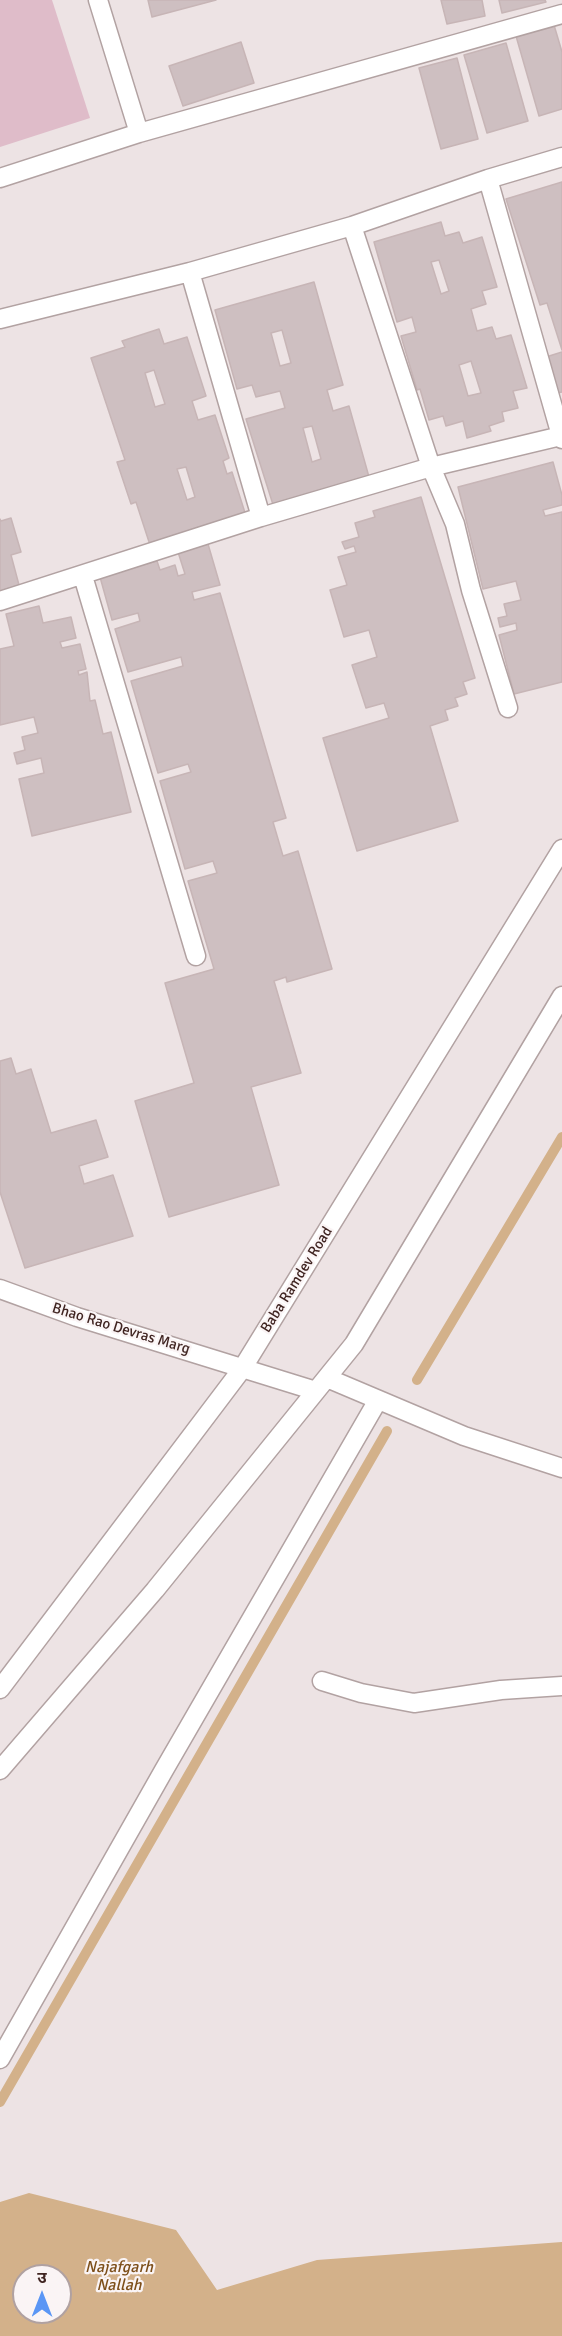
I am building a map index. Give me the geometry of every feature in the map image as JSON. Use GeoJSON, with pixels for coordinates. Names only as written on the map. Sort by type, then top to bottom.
{"type":"FeatureCollection","features":[{"type":"Feature","properties":{"kind":"street"},"geometry":{"type":"LineString","coordinates":[[98,0],[139,133]]}},
{"type":"Feature","properties":{"kind":"street"},"geometry":{"type":"LineString","coordinates":[[0,178],[139,133],[562,14]]}},
{"type":"Feature","properties":{"kind":"street"},"geometry":{"type":"LineString","coordinates":[[0,319],[190,272],[352,226],[488,179],[562,157]]}},
{"type":"Feature","properties":{"kind":"street"},"geometry":{"type":"LineString","coordinates":[[0,601],[261,517],[431,467],[562,438],[488,179]]}},
{"type":"Feature","properties":{"kind":"street"},"geometry":{"type":"LineString","coordinates":[[352,226],[431,467],[455,524],[471,590],[508,708]]}},
{"type":"Feature","properties":{"kind":"street"},"geometry":{"type":"LineString","coordinates":[[190,272],[261,517]]}},
{"type":"Feature","properties":{"kind":"street"},"geometry":{"type":"LineString","coordinates":[[82,576],[196,956]]}},
{"type":"Feature","properties":{"kind":"street","name":"Baba Ramdev Road"},"geometry":{"type":"LineString","coordinates":[[0,1689],[242,1369],[562,849]]}},
{"type":"Feature","properties":{"kind":"street"},"geometry":{"type":"LineString","coordinates":[[0,1770],[155,1590],[354,1344],[562,996]]}},
{"type":"Feature","properties":{"kind":"street","name":"Bhao Rao Devras Marg"},"geometry":{"type":"LineString","coordinates":[[0,1289],[77,1317],[211,1357],[242,1369],[288,1380],[321,1384],[378,1400],[464,1436],[562,1468]]}},
{"type":"Feature","properties":{"kind":"street"},"geometry":{"type":"LineString","coordinates":[[0,2059],[378,1400]]}},
{"type":"Feature","properties":{"kind":"street"},"geometry":{"type":"LineString","coordinates":[[322,1681],[361,1693],[414,1703],[501,1690],[562,1686]]}},
{"type":"Feature","properties":{"kind":"shaded area"},"geometry":{"type":"Polygon","coordinates":[[[0,0],[52,0],[90,118],[0,147],[0,0]]]}},
{"type":"Feature","properties":{"kind":"water","name":"Najafgarh Nallah"},"geometry":{"type":"Polygon","coordinates":[[[29,2193],[176,2230],[217,2290],[317,2260],[562,2242],[562,2336],[0,2336],[0,2202],[29,2193]]]}},
{"type":"Feature","properties":{"kind":"building"},"geometry":{"type":"Polygon","coordinates":[[[148,0],[216,0],[152,17],[148,0]]]}},
{"type":"Feature","properties":{"kind":"building"},"geometry":{"type":"Polygon","coordinates":[[[441,0],[482,0],[485,16],[447,24],[441,0]]]}},
{"type":"Feature","properties":{"kind":"building"},"geometry":{"type":"Polygon","coordinates":[[[499,0],[545,0],[546,2],[502,13],[499,0]]]}},
{"type":"Feature","properties":{"kind":"building"},"geometry":{"type":"Polygon","coordinates":[[[554,25],[562,52],[562,109],[539,116],[516,36],[554,25]]]}},
{"type":"Feature","properties":{"kind":"building"},"geometry":{"type":"Polygon","coordinates":[[[241,42],[254,83],[183,106],[169,66],[241,42]]]}},
{"type":"Feature","properties":{"kind":"building"},"geometry":{"type":"Polygon","coordinates":[[[506,43],[528,121],[487,133],[464,55],[506,43]]]}},
{"type":"Feature","properties":{"kind":"building"},"geometry":{"type":"Polygon","coordinates":[[[457,58],[478,139],[441,149],[419,68],[457,58]]]}},
{"type":"Feature","properties":{"kind":"building"},"geometry":{"type":"Polygon","coordinates":[[[562,182],[562,350],[547,303],[540,305],[506,199],[562,182]]]}},
{"type":"Feature","properties":{"kind":"building"},"geometry":{"type":"Polygon","coordinates":[[[441,222],[445,236],[459,232],[463,243],[482,237],[497,287],[482,291],[486,304],[471,309],[477,331],[492,327],[496,339],[511,335],[527,388],[513,391],[518,408],[502,412],[504,421],[489,426],[491,431],[467,438],[463,421],[446,426],[443,416],[429,420],[420,389],[417,390],[401,336],[416,332],[412,317],[397,322],[374,242],[441,222]],[[439,260],[431,262],[441,294],[449,291],[439,260]],[[471,361],[459,365],[468,396],[481,393],[471,361]]]}},
{"type":"Feature","properties":{"kind":"building"},"geometry":{"type":"Polygon","coordinates":[[[314,282],[343,385],[327,390],[333,411],[349,406],[371,484],[275,511],[246,419],[285,408],[280,391],[256,397],[252,385],[237,389],[215,310],[314,282]],[[282,330],[271,333],[280,366],[291,363],[282,330]],[[312,426],[303,428],[312,462],[321,459],[312,426]]]}},
{"type":"Feature","properties":{"kind":"building"},"geometry":{"type":"Polygon","coordinates":[[[159,329],[164,344],[187,337],[206,396],[192,401],[198,420],[215,415],[229,458],[223,461],[227,474],[232,472],[247,519],[151,548],[136,502],[131,504],[117,462],[125,460],[91,358],[125,347],[122,341],[159,329]],[[154,370],[145,373],[155,407],[165,404],[154,370]],[[186,467],[177,469],[187,500],[195,497],[186,467]]]}},
{"type":"Feature","properties":{"kind":"building"},"geometry":{"type":"Polygon","coordinates":[[[562,352],[562,392],[558,393],[546,357],[562,352]]]}},
{"type":"Feature","properties":{"kind":"building"},"geometry":{"type":"Polygon","coordinates":[[[553,462],[562,495],[562,505],[543,510],[545,516],[562,512],[562,682],[514,694],[499,635],[517,630],[516,623],[500,627],[498,618],[507,616],[504,604],[521,600],[516,581],[483,589],[458,487],[553,462]]]}},
{"type":"Feature","properties":{"kind":"building"},"geometry":{"type":"Polygon","coordinates":[[[421,497],[475,678],[463,682],[467,694],[455,698],[458,706],[445,710],[448,720],[430,726],[458,821],[357,851],[323,738],[389,718],[384,703],[366,708],[352,665],[377,657],[369,630],[344,637],[330,590],[347,585],[338,557],[356,552],[354,546],[345,549],[342,542],[359,537],[355,523],[375,517],[373,511],[421,497]]]}},
{"type":"Feature","properties":{"kind":"building"},"geometry":{"type":"Polygon","coordinates":[[[11,518],[21,552],[11,555],[19,585],[0,591],[0,519],[1,521],[11,518]]]}},
{"type":"Feature","properties":{"kind":"building"},"geometry":{"type":"Polygon","coordinates":[[[208,544],[220,585],[192,592],[194,600],[220,593],[286,818],[273,822],[283,856],[298,851],[332,969],[287,982],[286,977],[274,981],[301,1073],[251,1087],[279,1185],[169,1217],[135,1101],[194,1083],[165,983],[214,969],[188,881],[217,873],[213,861],[185,869],[160,781],[191,772],[188,764],[158,773],[131,681],[183,666],[181,657],[128,672],[115,629],[140,621],[138,613],[112,620],[100,577],[157,561],[160,570],[175,565],[178,576],[185,574],[178,552],[208,544]]]}},
{"type":"Feature","properties":{"kind":"building"},"geometry":{"type":"Polygon","coordinates":[[[39,606],[43,623],[71,617],[76,638],[60,642],[62,648],[80,644],[86,669],[78,671],[79,675],[87,672],[90,701],[95,700],[103,734],[111,732],[131,812],[32,836],[19,779],[44,773],[41,758],[17,764],[14,753],[25,750],[22,737],[38,733],[34,717],[0,725],[0,649],[14,646],[6,614],[39,606]]]}},
{"type":"Feature","properties":{"kind":"building"},"geometry":{"type":"Polygon","coordinates":[[[11,1058],[16,1074],[31,1069],[51,1133],[96,1120],[108,1157],[79,1166],[84,1184],[113,1175],[133,1236],[25,1268],[0,1192],[0,1061],[11,1058]]]}},
{"type":"Feature","properties":{"kind":"waterway"},"geometry":{"type":"LineString","coordinates":[[417,1380],[562,1137]]}},
{"type":"Feature","properties":{"kind":"waterway"},"geometry":{"type":"LineString","coordinates":[[0,2102],[387,1431]]}}]}
